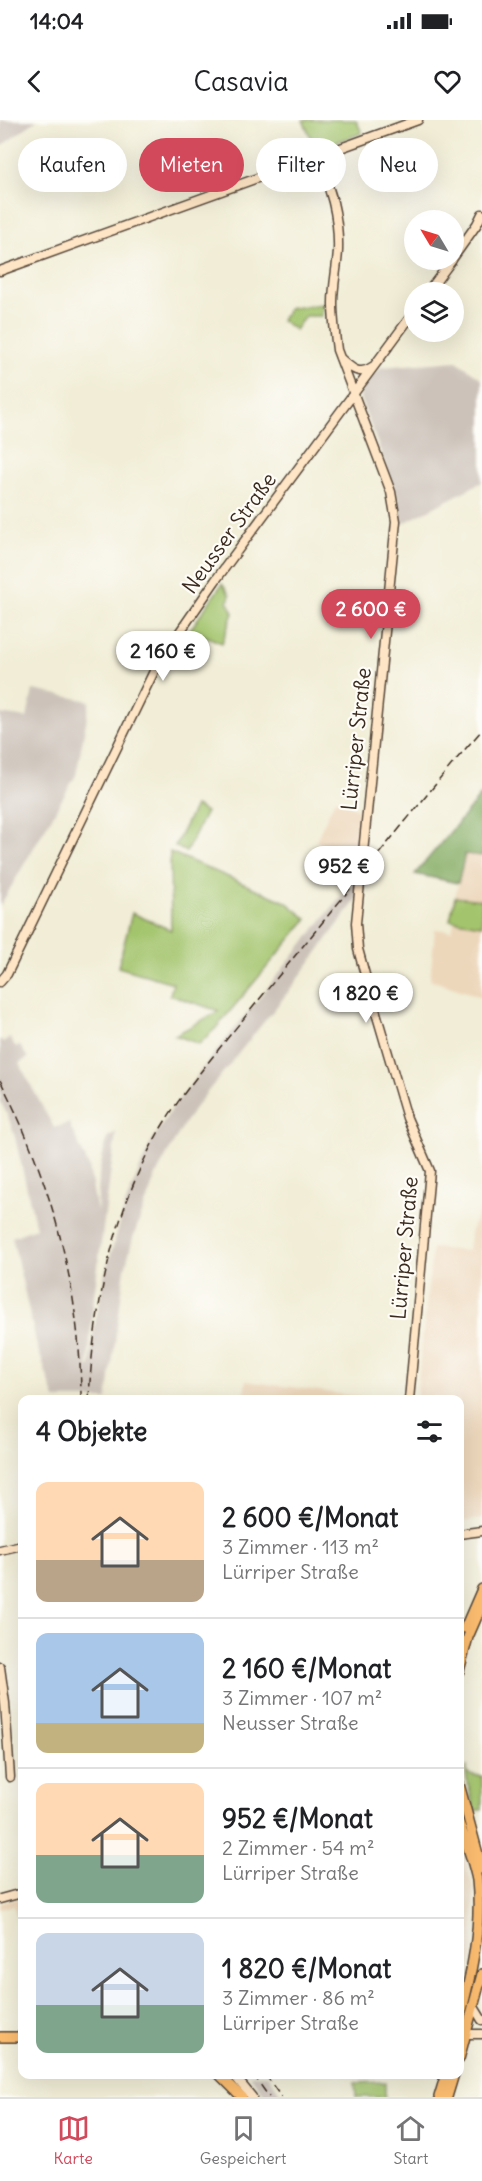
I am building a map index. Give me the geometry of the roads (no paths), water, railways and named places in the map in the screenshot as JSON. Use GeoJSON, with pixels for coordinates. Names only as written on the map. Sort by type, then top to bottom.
{"type":"FeatureCollection","features":[{"type":"Feature","properties":{"kind":"main road"},"geometry":{"type":"LineString","coordinates":[[464,1634],[482,1589]]}},
{"type":"Feature","properties":{"kind":"main road"},"geometry":{"type":"LineString","coordinates":[[464,1652],[482,1605]]}},
{"type":"Feature","properties":{"kind":"main road"},"geometry":{"type":"LineString","coordinates":[[464,1802],[482,1869]]}},
{"type":"Feature","properties":{"kind":"main road"},"geometry":{"type":"LineString","coordinates":[[464,1837],[478,1882],[480,1910],[476,1951],[464,1996]]}},
{"type":"Feature","properties":{"kind":"main road"},"geometry":{"type":"LineString","coordinates":[[464,2032],[474,2007],[482,1974]]}},
{"type":"Feature","properties":{"kind":"main road"},"geometry":{"type":"LineString","coordinates":[[0,2037],[18,2037]]}},
{"type":"Feature","properties":{"kind":"main road"},"geometry":{"type":"LineString","coordinates":[[224,2079],[242,2097]]}},
{"type":"Feature","properties":{"kind":"main road"},"geometry":{"type":"LineString","coordinates":[[439,2097],[444,2079]]}},
{"type":"Feature","properties":{"kind":"main road"},"geometry":{"type":"LineString","coordinates":[[447,2097],[452,2079]]}},
{"type":"Feature","properties":{"kind":"street"},"geometry":{"type":"LineString","coordinates":[[346,146],[418,120]]}},
{"type":"Feature","properties":{"kind":"street"},"geometry":{"type":"LineString","coordinates":[[0,271],[256,178]]}},
{"type":"Feature","properties":{"kind":"street","name":"Lürriper Straße"},"geometry":{"type":"LineString","coordinates":[[329,192],[336,221],[338,252],[334,274],[333,319],[340,358],[391,492],[396,521],[356,905],[356,930],[365,975],[408,1118],[430,1171],[409,1395]]}},
{"type":"Feature","properties":{"kind":"street"},"geometry":{"type":"LineString","coordinates":[[464,242],[482,214]]}},
{"type":"Feature","properties":{"kind":"street","name":"Neusser Straße"},"geometry":{"type":"LineString","coordinates":[[2,979],[157,665],[215,581],[404,326]]}},
{"type":"Feature","properties":{"kind":"street"},"geometry":{"type":"LineString","coordinates":[[340,358],[354,371],[368,370],[376,364]]}},
{"type":"Feature","properties":{"kind":"street"},"geometry":{"type":"LineString","coordinates":[[344,404],[356,405],[360,409]]}},
{"type":"Feature","properties":{"kind":"street"},"geometry":{"type":"LineString","coordinates":[[464,1533],[482,1531]]}},
{"type":"Feature","properties":{"kind":"street"},"geometry":{"type":"LineString","coordinates":[[470,1532],[482,1536]]}},
{"type":"Feature","properties":{"kind":"street"},"geometry":{"type":"LineString","coordinates":[[0,1544],[18,1546]]}},
{"type":"Feature","properties":{"kind":"street"},"geometry":{"type":"LineString","coordinates":[[0,1550],[18,1546]]}},
{"type":"Feature","properties":{"kind":"street"},"geometry":{"type":"LineString","coordinates":[[0,1667],[5,1702],[10,1777]]}},
{"type":"Feature","properties":{"kind":"street"},"geometry":{"type":"LineString","coordinates":[[474,2007],[482,2020]]}},
{"type":"Feature","properties":{"kind":"street"},"geometry":{"type":"LineString","coordinates":[[464,2034],[482,2034]]}},
{"type":"Feature","properties":{"kind":"street"},"geometry":{"type":"LineString","coordinates":[[237,2079],[252,2097]]}},
{"type":"Feature","properties":{"kind":"railway"},"geometry":{"type":"LineString","coordinates":[[89,1395],[95,1330],[109,1260],[130,1192],[168,1116],[226,1040],[482,730]]}},
{"type":"Feature","properties":{"kind":"railway"},"geometry":{"type":"LineString","coordinates":[[0,1080],[34,1156],[60,1235],[76,1316],[81,1395]]}},
{"type":"Feature","properties":{"kind":"railway"},"geometry":{"type":"LineString","coordinates":[[256,2079],[269,2097]]}},
{"type":"Feature","properties":{"kind":"railway"},"geometry":{"type":"LineString","coordinates":[[268,2079],[281,2097]]}}]}
